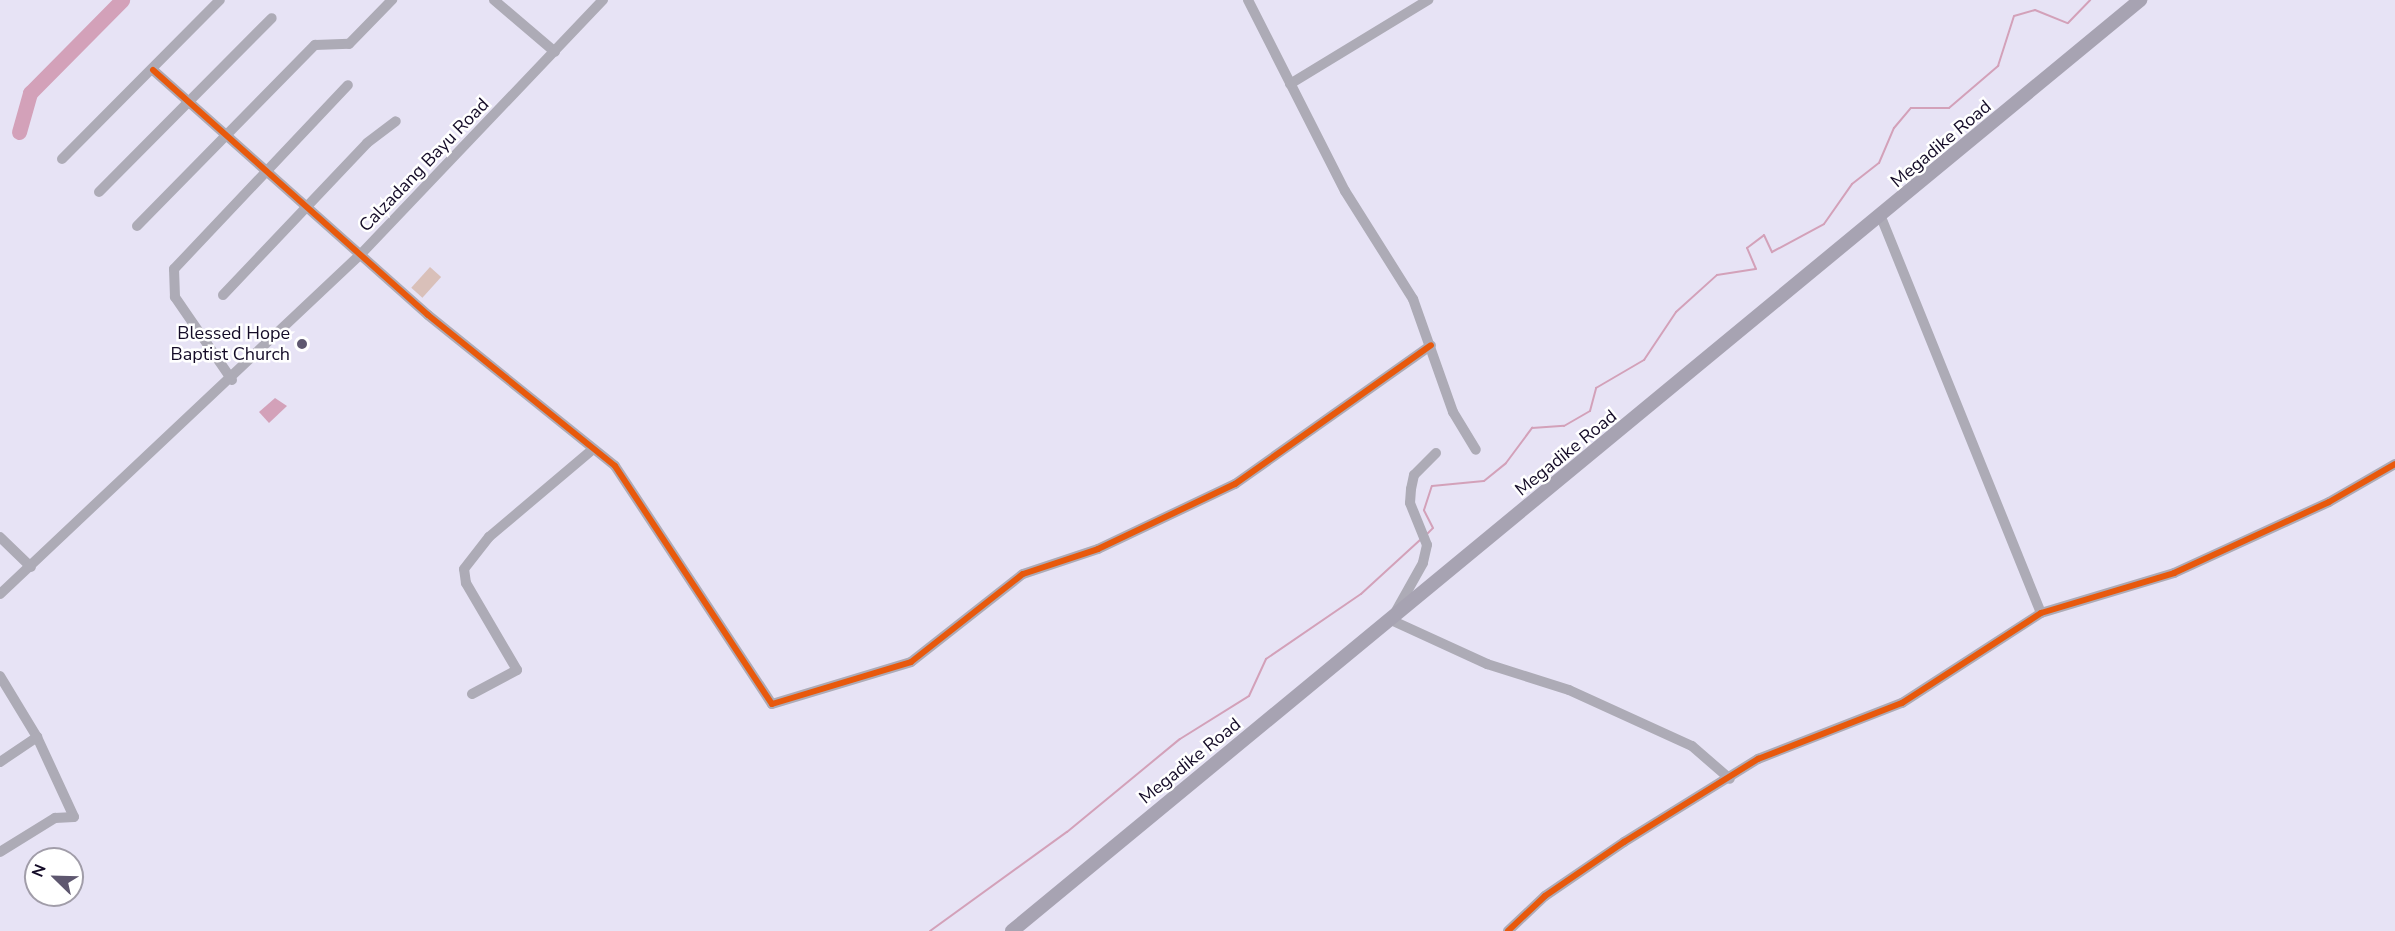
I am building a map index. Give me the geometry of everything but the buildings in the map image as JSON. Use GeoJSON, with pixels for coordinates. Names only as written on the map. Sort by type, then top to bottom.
{"type":"FeatureCollection","features":[{"type":"Feature","properties":{"kind":"main road","name":"Megadike Road"},"geometry":{"type":"LineString","coordinates":[[1012,931],[1881,217],[2140,0]]}},
{"type":"Feature","properties":{"kind":"street"},"geometry":{"type":"LineString","coordinates":[[62,159],[153,70],[220,0]]}},
{"type":"Feature","properties":{"kind":"street"},"geometry":{"type":"LineString","coordinates":[[137,226],[315,45],[349,44],[392,0]]}},
{"type":"Feature","properties":{"kind":"street"},"geometry":{"type":"LineString","coordinates":[[494,0],[555,52]]}},
{"type":"Feature","properties":{"kind":"street","name":"Calzadang Bayu Road"},"geometry":{"type":"LineString","coordinates":[[0,594],[232,380],[361,254],[603,0]]}},
{"type":"Feature","properties":{"kind":"street"},"geometry":{"type":"LineString","coordinates":[[1248,0],[1345,191],[1410,293],[1431,345],[1453,412],[1476,450]]}},
{"type":"Feature","properties":{"kind":"street"},"geometry":{"type":"LineString","coordinates":[[1290,84],[1428,0]]}},
{"type":"Feature","properties":{"kind":"street"},"geometry":{"type":"LineString","coordinates":[[99,192],[187,100],[272,18]]}},
{"type":"Feature","properties":{"kind":"street"},"geometry":{"type":"LineString","coordinates":[[153,70],[361,254],[624,476],[772,704],[911,662],[1023,574],[1098,549],[1235,484],[1431,345]]}},
{"type":"Feature","properties":{"kind":"street"},"geometry":{"type":"LineString","coordinates":[[232,380],[175,297],[174,269],[348,85]]}},
{"type":"Feature","properties":{"kind":"street"},"geometry":{"type":"LineString","coordinates":[[223,296],[367,143],[396,121]]}},
{"type":"Feature","properties":{"kind":"street"},"geometry":{"type":"LineString","coordinates":[[1881,217],[2042,613]]}},
{"type":"Feature","properties":{"kind":"street"},"geometry":{"type":"LineString","coordinates":[[471,694],[517,670],[466,583],[464,569],[489,537],[592,450]]}},
{"type":"Feature","properties":{"kind":"street"},"geometry":{"type":"LineString","coordinates":[[1437,453],[1414,475],[1410,503],[1428,546],[1423,563],[1391,620],[1487,664],[1569,690],[1692,746],[1730,779]]}},
{"type":"Feature","properties":{"kind":"street"},"geometry":{"type":"LineString","coordinates":[[1508,931],[1545,896],[1624,842],[1730,779],[1758,759],[1902,703],[2042,613],[2174,573],[2329,502],[2395,464]]}},
{"type":"Feature","properties":{"kind":"street"},"geometry":{"type":"LineString","coordinates":[[0,537],[31,567]]}},
{"type":"Feature","properties":{"kind":"street"},"geometry":{"type":"LineString","coordinates":[[0,677],[37,737],[74,817],[55,818],[0,852]]}},
{"type":"Feature","properties":{"kind":"street"},"geometry":{"type":"LineString","coordinates":[[0,762],[37,737]]}},
{"type":"Feature","properties":{"kind":"shaded area"},"geometry":{"type":"Polygon","coordinates":[[[430,267],[441,277],[422,298],[411,288],[430,267]]]}},
{"type":"Feature","properties":{"kind":"shaded area"},"geometry":{"type":"Polygon","coordinates":[[[275,398],[287,406],[269,423],[259,412],[275,398]]]}},
{"type":"Feature","properties":{"kind":"waterway"},"geometry":{"type":"LineString","coordinates":[[19,132],[30,93],[122,0]]}},
{"type":"Feature","properties":{"kind":"waterway"},"geometry":{"type":"LineString","coordinates":[[1427,534],[1433,528],[1424,510],[1432,486],[1484,481],[1506,463],[1532,428],[1564,426],[1590,411],[1596,388],[1644,360],[1676,312],[1717,275],[1756,269],[1747,248],[1764,235],[1772,252],[1824,224],[1852,184],[1879,163],[1894,128],[1911,108],[1949,108],[1998,66],[2014,16],[2035,10],[2068,23],[2090,0]]}},
{"type":"Feature","properties":{"kind":"waterway"},"geometry":{"type":"LineString","coordinates":[[930,931],[1067,832],[1180,739],[1249,696],[1266,659],[1361,594],[1420,540]]}},
{"type":"Feature","properties":{"kind":"cycle path"},"geometry":{"type":"LineString","coordinates":[[153,70],[428,315],[615,466],[772,704],[911,662],[1023,574],[1098,549],[1235,484],[1431,345]]}},
{"type":"Feature","properties":{"kind":"cycle path"},"geometry":{"type":"LineString","coordinates":[[1508,931],[1545,896],[1624,842],[1758,759],[1902,703],[2041,613],[2174,573],[2329,502],[2395,464]]}},
{"type":"Feature","properties":{"kind":"place","name":"Blessed Hope Baptist Church"},"geometry":{"type":"Point","coordinates":[302,344]}}]}
